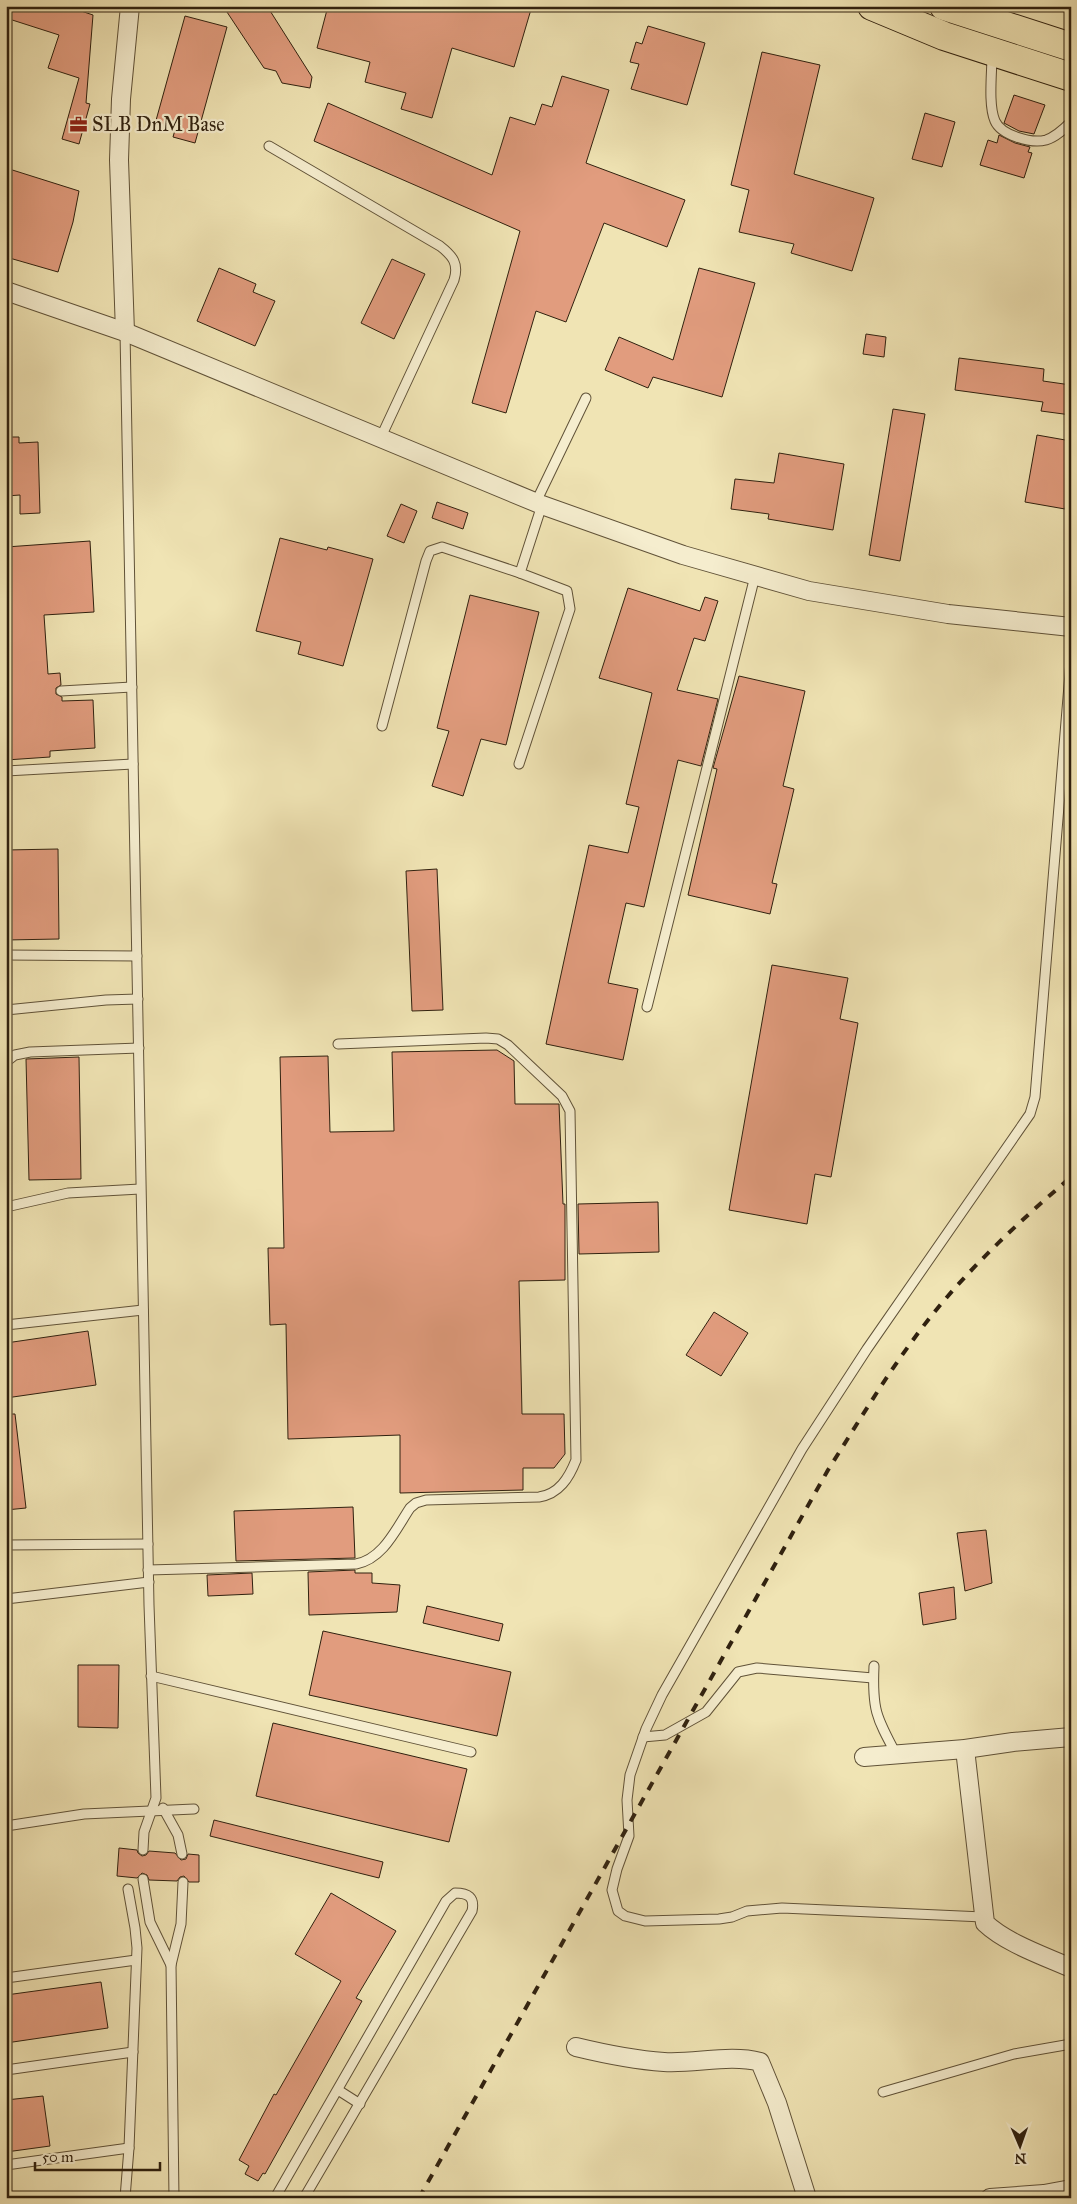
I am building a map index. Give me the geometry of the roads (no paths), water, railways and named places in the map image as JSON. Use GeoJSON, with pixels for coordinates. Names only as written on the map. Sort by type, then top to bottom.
{"type":"FeatureCollection","features":[{"type":"Feature","properties":{"kind":"main road"},"geometry":{"type":"LineString","coordinates":[[872,6],[944,36],[1071,77]]}},
{"type":"Feature","properties":{"kind":"main road"},"geometry":{"type":"LineString","coordinates":[[944,6],[1071,47]]}},
{"type":"Feature","properties":{"kind":"street"},"geometry":{"type":"LineString","coordinates":[[125,332],[119,160],[120,100],[130,6]]}},
{"type":"Feature","properties":{"kind":"street"},"geometry":{"type":"LineString","coordinates":[[6,291],[125,332],[539,503],[683,555],[809,591],[866,602],[1022,623],[1071,627]]}},
{"type":"Feature","properties":{"kind":"street"},"geometry":{"type":"LineString","coordinates":[[864,1757],[965,1749],[1071,1737]]}},
{"type":"Feature","properties":{"kind":"street"},"geometry":{"type":"LineString","coordinates":[[965,1749],[985,1923],[996,1932],[1035,1953],[1071,1968]]}},
{"type":"Feature","properties":{"kind":"street"},"geometry":{"type":"LineString","coordinates":[[576,2047],[616,2056],[665,2062],[744,2060],[760,2062],[777,2103],[807,2198]]}},
{"type":"Feature","properties":{"kind":"street"},"geometry":{"type":"LineString","coordinates":[[990,2198],[1044,2194],[1071,2189]]}},
{"type":"Feature","properties":{"kind":"lane"},"geometry":{"type":"LineString","coordinates":[[992,52],[992,109],[994,119],[999,128],[1008,133],[1034,141],[1045,140],[1054,136],[1071,122]]}},
{"type":"Feature","properties":{"kind":"lane"},"geometry":{"type":"LineString","coordinates":[[269,146],[440,246],[454,260],[457,267],[454,280],[381,437]]}},
{"type":"Feature","properties":{"kind":"lane"},"geometry":{"type":"LineString","coordinates":[[125,332],[150,1676],[156,1798],[144,1832],[143,1850]]}},
{"type":"Feature","properties":{"kind":"lane"},"geometry":{"type":"LineString","coordinates":[[520,573],[539,503],[586,398]]}},
{"type":"Feature","properties":{"kind":"lane"},"geometry":{"type":"LineString","coordinates":[[382,726],[426,561],[430,551],[442,548],[520,573],[567,591],[570,609],[519,764]]}},
{"type":"Feature","properties":{"kind":"lane"},"geometry":{"type":"LineString","coordinates":[[647,1007],[754,576]]}},
{"type":"Feature","properties":{"kind":"lane"},"geometry":{"type":"LineString","coordinates":[[983,1917],[782,1908],[747,1911],[732,1918],[645,1921],[626,1916],[618,1911],[612,1890],[617,1869],[629,1836],[627,1800],[630,1774],[643,1737],[662,1695],[802,1449],[867,1349],[1030,1114],[1035,1097],[1071,661]]}},
{"type":"Feature","properties":{"kind":"lane"},"geometry":{"type":"LineString","coordinates":[[61,691],[132,686]]}},
{"type":"Feature","properties":{"kind":"lane"},"geometry":{"type":"LineString","coordinates":[[6,771],[133,764]]}},
{"type":"Feature","properties":{"kind":"lane"},"geometry":{"type":"LineString","coordinates":[[6,955],[137,956]]}},
{"type":"Feature","properties":{"kind":"lane"},"geometry":{"type":"LineString","coordinates":[[6,1010],[106,1000],[138,999]]}},
{"type":"Feature","properties":{"kind":"lane"},"geometry":{"type":"LineString","coordinates":[[148,1570],[366,1562],[381,1550],[410,1508],[416,1503],[426,1500],[539,1497],[551,1495],[559,1489],[572,1471],[576,1460],[570,1121],[568,1104],[508,1044],[498,1039],[338,1044]]}},
{"type":"Feature","properties":{"kind":"lane"},"geometry":{"type":"LineString","coordinates":[[6,1062],[15,1054],[30,1052],[139,1048]]}},
{"type":"Feature","properties":{"kind":"lane"},"geometry":{"type":"LineString","coordinates":[[6,1207],[76,1192],[140,1189]]}},
{"type":"Feature","properties":{"kind":"lane"},"geometry":{"type":"LineString","coordinates":[[6,1324],[143,1310]]}},
{"type":"Feature","properties":{"kind":"lane"},"geometry":{"type":"LineString","coordinates":[[6,1545],[148,1544]]}},
{"type":"Feature","properties":{"kind":"lane"},"geometry":{"type":"LineString","coordinates":[[6,1599],[149,1582]]}},
{"type":"Feature","properties":{"kind":"lane"},"geometry":{"type":"LineString","coordinates":[[874,1666],[874,1708],[878,1721],[896,1754]]}},
{"type":"Feature","properties":{"kind":"lane"},"geometry":{"type":"LineString","coordinates":[[643,1737],[665,1735],[706,1712],[738,1672],[757,1668],[873,1678]]}},
{"type":"Feature","properties":{"kind":"lane"},"geometry":{"type":"LineString","coordinates":[[150,1676],[471,1752]]}},
{"type":"Feature","properties":{"kind":"lane"},"geometry":{"type":"LineString","coordinates":[[156,1798],[178,1835],[182,1854]]}},
{"type":"Feature","properties":{"kind":"lane"},"geometry":{"type":"LineString","coordinates":[[6,1826],[84,1814],[194,1809]]}},
{"type":"Feature","properties":{"kind":"lane"},"geometry":{"type":"LineString","coordinates":[[143,1879],[150,1922],[171,1965]]}},
{"type":"Feature","properties":{"kind":"lane"},"geometry":{"type":"LineString","coordinates":[[174,2198],[171,1965],[181,1924],[183,1882]]}},
{"type":"Feature","properties":{"kind":"lane"},"geometry":{"type":"LineString","coordinates":[[125,2198],[129,2148],[136,1960],[136,1928],[128,1889]]}},
{"type":"Feature","properties":{"kind":"lane"},"geometry":{"type":"LineString","coordinates":[[275,2198],[446,1901],[455,1893],[464,1893],[471,1897],[474,1903],[472,1911],[304,2198]]}},
{"type":"Feature","properties":{"kind":"lane"},"geometry":{"type":"LineString","coordinates":[[6,1978],[136,1960]]}},
{"type":"Feature","properties":{"kind":"lane"},"geometry":{"type":"LineString","coordinates":[[883,2092],[1014,2054],[1071,2044]]}},
{"type":"Feature","properties":{"kind":"lane"},"geometry":{"type":"LineString","coordinates":[[6,2070],[133,2052]]}},
{"type":"Feature","properties":{"kind":"lane"},"geometry":{"type":"LineString","coordinates":[[338,2090],[360,2104]]}},
{"type":"Feature","properties":{"kind":"lane"},"geometry":{"type":"LineString","coordinates":[[6,2165],[129,2148]]}},
{"type":"Feature","properties":{"kind":"railway"},"geometry":{"type":"LineString","coordinates":[[419,2198],[828,1470],[869,1404],[913,1340],[948,1296],[987,1254],[1071,1177]]}},
{"type":"Feature","properties":{"kind":"place","name":"SLB DnM Base"},"geometry":{"type":"Point","coordinates":[78,124]}}]}
